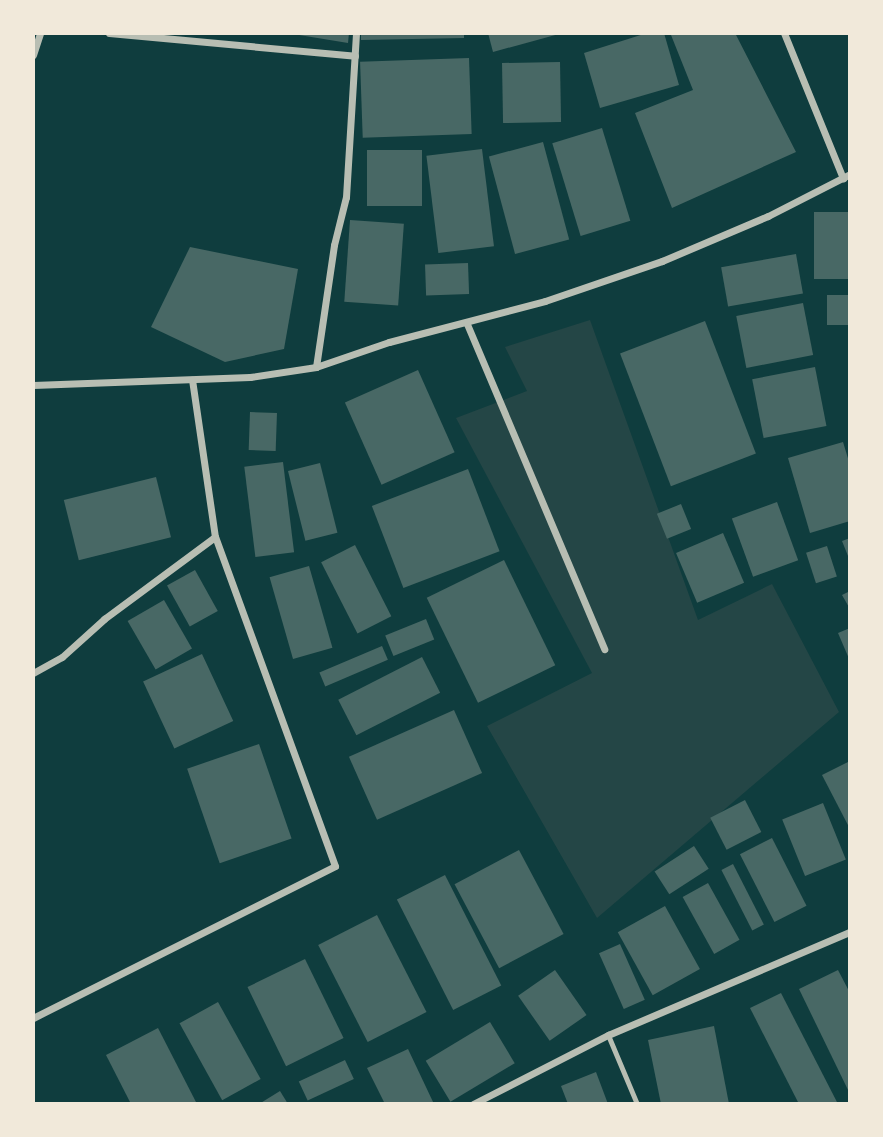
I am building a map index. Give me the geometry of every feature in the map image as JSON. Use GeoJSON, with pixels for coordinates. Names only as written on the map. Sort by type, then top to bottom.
{"type":"FeatureCollection","features":[{"type":"Feature","properties":{"kind":"street"},"geometry":{"type":"LineString","coordinates":[[33,55],[40,33]]}},
{"type":"Feature","properties":{"kind":"street"},"geometry":{"type":"LineString","coordinates":[[109,33],[355,56]]}},
{"type":"Feature","properties":{"kind":"street"},"geometry":{"type":"LineString","coordinates":[[316,366],[334,245],[346,197],[356,33]]}},
{"type":"Feature","properties":{"kind":"street"},"geometry":{"type":"LineString","coordinates":[[33,385],[191,380],[316,366],[389,342],[467,324],[672,257],[846,176],[784,33]]}},
{"type":"Feature","properties":{"kind":"street"},"geometry":{"type":"LineString","coordinates":[[467,324],[604,649]]}},
{"type":"Feature","properties":{"kind":"street"},"geometry":{"type":"LineString","coordinates":[[33,1018],[335,866],[215,537],[191,380]]}},
{"type":"Feature","properties":{"kind":"street"},"geometry":{"type":"LineString","coordinates":[[33,673],[62,657],[104,619],[215,537]]}},
{"type":"Feature","properties":{"kind":"street"},"geometry":{"type":"LineString","coordinates":[[473,1104],[608,1035],[850,932]]}},
{"type":"Feature","properties":{"kind":"lane"},"geometry":{"type":"LineString","coordinates":[[608,1035],[637,1104]]}},
{"type":"Feature","properties":{"kind":"shaded area"},"geometry":{"type":"Polygon","coordinates":[[[590,320],[698,620],[772,584],[839,712],[597,918],[487,726],[592,673],[456,418],[527,391],[505,347],[590,320]]]}},
{"type":"Feature","properties":{"kind":"building"},"geometry":{"type":"Polygon","coordinates":[[[287,33],[349,33],[348,43],[287,33]]]}},
{"type":"Feature","properties":{"kind":"building"},"geometry":{"type":"Polygon","coordinates":[[[361,33],[464,33],[464,38],[361,40],[361,33]]]}},
{"type":"Feature","properties":{"kind":"building"},"geometry":{"type":"Polygon","coordinates":[[[488,33],[559,33],[559,34],[493,52],[488,33]]]}},
{"type":"Feature","properties":{"kind":"building"},"geometry":{"type":"Polygon","coordinates":[[[647,33],[664,33],[679,85],[600,108],[584,53],[647,33]]]}},
{"type":"Feature","properties":{"kind":"building"},"geometry":{"type":"Polygon","coordinates":[[[735,33],[796,152],[672,208],[635,113],[693,90],[671,35],[735,33]]]}},
{"type":"Feature","properties":{"kind":"building"},"geometry":{"type":"Polygon","coordinates":[[[469,58],[472,134],[363,138],[360,62],[469,58]]]}},
{"type":"Feature","properties":{"kind":"building"},"geometry":{"type":"Polygon","coordinates":[[[560,62],[561,122],[503,123],[502,63],[560,62]]]}},
{"type":"Feature","properties":{"kind":"building"},"geometry":{"type":"Polygon","coordinates":[[[602,128],[630,221],[581,236],[552,143],[602,128]]]}},
{"type":"Feature","properties":{"kind":"building"},"geometry":{"type":"Polygon","coordinates":[[[543,142],[569,240],[515,254],[489,156],[543,142]]]}},
{"type":"Feature","properties":{"kind":"building"},"geometry":{"type":"Polygon","coordinates":[[[482,149],[494,246],[438,253],[426,156],[482,149]]]}},
{"type":"Feature","properties":{"kind":"building"},"geometry":{"type":"Polygon","coordinates":[[[367,150],[422,150],[422,206],[367,206],[367,150]]]}},
{"type":"Feature","properties":{"kind":"building"},"geometry":{"type":"Polygon","coordinates":[[[814,212],[850,212],[850,279],[814,279],[814,212]]]}},
{"type":"Feature","properties":{"kind":"building"},"geometry":{"type":"Polygon","coordinates":[[[350,220],[404,224],[398,306],[344,302],[350,220]]]}},
{"type":"Feature","properties":{"kind":"building"},"geometry":{"type":"Polygon","coordinates":[[[190,247],[298,269],[284,349],[225,362],[151,327],[190,247]]]}},
{"type":"Feature","properties":{"kind":"building"},"geometry":{"type":"Polygon","coordinates":[[[796,254],[803,293],[728,307],[721,267],[796,254]]]}},
{"type":"Feature","properties":{"kind":"building"},"geometry":{"type":"Polygon","coordinates":[[[468,263],[469,294],[426,295],[425,265],[468,263]]]}},
{"type":"Feature","properties":{"kind":"building"},"geometry":{"type":"Polygon","coordinates":[[[827,295],[850,295],[850,325],[827,325],[827,295]]]}},
{"type":"Feature","properties":{"kind":"building"},"geometry":{"type":"Polygon","coordinates":[[[803,303],[813,355],[746,368],[736,316],[803,303]]]}},
{"type":"Feature","properties":{"kind":"building"},"geometry":{"type":"Polygon","coordinates":[[[705,321],[756,454],[671,486],[620,354],[705,321]]]}},
{"type":"Feature","properties":{"kind":"building"},"geometry":{"type":"Polygon","coordinates":[[[815,367],[826,426],[764,438],[752,379],[815,367]]]}},
{"type":"Feature","properties":{"kind":"building"},"geometry":{"type":"Polygon","coordinates":[[[418,370],[455,452],[382,485],[345,403],[418,370]]]}},
{"type":"Feature","properties":{"kind":"building"},"geometry":{"type":"Polygon","coordinates":[[[250,412],[277,413],[276,451],[249,450],[250,412]]]}},
{"type":"Feature","properties":{"kind":"building"},"geometry":{"type":"Polygon","coordinates":[[[843,442],[850,465],[850,521],[810,533],[788,458],[843,442]]]}},
{"type":"Feature","properties":{"kind":"building"},"geometry":{"type":"Polygon","coordinates":[[[283,462],[294,552],[255,557],[244,467],[283,462]]]}},
{"type":"Feature","properties":{"kind":"building"},"geometry":{"type":"Polygon","coordinates":[[[320,463],[337,533],[305,541],[288,471],[320,463]]]}},
{"type":"Feature","properties":{"kind":"building"},"geometry":{"type":"Polygon","coordinates":[[[468,469],[500,551],[403,588],[372,506],[468,469]]]}},
{"type":"Feature","properties":{"kind":"building"},"geometry":{"type":"Polygon","coordinates":[[[156,477],[171,537],[79,560],[64,500],[156,477]]]}},
{"type":"Feature","properties":{"kind":"building"},"geometry":{"type":"Polygon","coordinates":[[[777,502],[798,560],[753,577],[732,518],[777,502]]]}},
{"type":"Feature","properties":{"kind":"building"},"geometry":{"type":"Polygon","coordinates":[[[681,504],[691,529],[667,539],[657,514],[681,504]]]}},
{"type":"Feature","properties":{"kind":"building"},"geometry":{"type":"Polygon","coordinates":[[[723,533],[744,583],[697,603],[676,553],[723,533]]]}},
{"type":"Feature","properties":{"kind":"building"},"geometry":{"type":"Polygon","coordinates":[[[850,538],[850,561],[842,541],[850,538]]]}},
{"type":"Feature","properties":{"kind":"building"},"geometry":{"type":"Polygon","coordinates":[[[355,545],[391,616],[357,634],[321,562],[355,545]]]}},
{"type":"Feature","properties":{"kind":"building"},"geometry":{"type":"Polygon","coordinates":[[[827,546],[837,576],[816,583],[806,553],[827,546]]]}},
{"type":"Feature","properties":{"kind":"building"},"geometry":{"type":"Polygon","coordinates":[[[504,560],[555,665],[478,703],[427,598],[504,560]]]}},
{"type":"Feature","properties":{"kind":"building"},"geometry":{"type":"Polygon","coordinates":[[[309,566],[332,648],[293,659],[270,577],[309,566]]]}},
{"type":"Feature","properties":{"kind":"building"},"geometry":{"type":"Polygon","coordinates":[[[195,570],[218,611],[190,627],[167,586],[195,570]]]}},
{"type":"Feature","properties":{"kind":"building"},"geometry":{"type":"Polygon","coordinates":[[[850,591],[850,609],[842,595],[850,591]]]}},
{"type":"Feature","properties":{"kind":"building"},"geometry":{"type":"Polygon","coordinates":[[[164,600],[192,648],[156,669],[128,621],[164,600]]]}},
{"type":"Feature","properties":{"kind":"building"},"geometry":{"type":"Polygon","coordinates":[[[426,619],[434,639],[393,656],[385,635],[426,619]]]}},
{"type":"Feature","properties":{"kind":"building"},"geometry":{"type":"Polygon","coordinates":[[[850,628],[850,661],[838,633],[850,628]]]}},
{"type":"Feature","properties":{"kind":"building"},"geometry":{"type":"Polygon","coordinates":[[[382,646],[388,660],[325,686],[319,673],[382,646]]]}},
{"type":"Feature","properties":{"kind":"building"},"geometry":{"type":"Polygon","coordinates":[[[202,654],[233,721],[174,749],[143,681],[202,654]]]}},
{"type":"Feature","properties":{"kind":"building"},"geometry":{"type":"Polygon","coordinates":[[[422,657],[440,693],[356,735],[338,700],[422,657]]]}},
{"type":"Feature","properties":{"kind":"building"},"geometry":{"type":"Polygon","coordinates":[[[454,710],[482,773],[377,820],[349,757],[454,710]]]}},
{"type":"Feature","properties":{"kind":"building"},"geometry":{"type":"Polygon","coordinates":[[[259,744],[292,839],[220,863],[187,769],[259,744]]]}},
{"type":"Feature","properties":{"kind":"building"},"geometry":{"type":"Polygon","coordinates":[[[850,761],[850,829],[822,775],[850,761]]]}},
{"type":"Feature","properties":{"kind":"building"},"geometry":{"type":"Polygon","coordinates":[[[745,800],[761,832],[727,850],[710,818],[745,800]]]}},
{"type":"Feature","properties":{"kind":"building"},"geometry":{"type":"Polygon","coordinates":[[[823,803],[846,860],[805,876],[782,819],[823,803]]]}},
{"type":"Feature","properties":{"kind":"building"},"geometry":{"type":"Polygon","coordinates":[[[772,838],[807,906],[774,922],[740,854],[772,838]]]}},
{"type":"Feature","properties":{"kind":"building"},"geometry":{"type":"Polygon","coordinates":[[[694,846],[709,869],[669,894],[655,872],[694,846]]]}},
{"type":"Feature","properties":{"kind":"building"},"geometry":{"type":"Polygon","coordinates":[[[519,850],[564,934],[499,968],[455,884],[519,850]]]}},
{"type":"Feature","properties":{"kind":"building"},"geometry":{"type":"Polygon","coordinates":[[[733,864],[764,925],[752,930],[721,870],[733,864]]]}},
{"type":"Feature","properties":{"kind":"building"},"geometry":{"type":"Polygon","coordinates":[[[445,875],[501,985],[453,1010],[397,900],[445,875]]]}},
{"type":"Feature","properties":{"kind":"building"},"geometry":{"type":"Polygon","coordinates":[[[708,883],[740,940],[714,954],[683,897],[708,883]]]}},
{"type":"Feature","properties":{"kind":"building"},"geometry":{"type":"Polygon","coordinates":[[[665,906],[700,969],[653,995],[618,932],[665,906]]]}},
{"type":"Feature","properties":{"kind":"building"},"geometry":{"type":"Polygon","coordinates":[[[377,915],[426,1012],[368,1042],[318,945],[377,915]]]}},
{"type":"Feature","properties":{"kind":"building"},"geometry":{"type":"Polygon","coordinates":[[[620,944],[645,1000],[624,1009],[599,953],[620,944]]]}},
{"type":"Feature","properties":{"kind":"building"},"geometry":{"type":"Polygon","coordinates":[[[305,959],[344,1038],[286,1066],[247,987],[305,959]]]}},
{"type":"Feature","properties":{"kind":"building"},"geometry":{"type":"Polygon","coordinates":[[[555,970],[587,1015],[550,1041],[518,996],[555,970]]]}},
{"type":"Feature","properties":{"kind":"building"},"geometry":{"type":"Polygon","coordinates":[[[838,970],[850,993],[850,1094],[799,989],[838,970]]]}},
{"type":"Feature","properties":{"kind":"building"},"geometry":{"type":"Polygon","coordinates":[[[781,993],[838,1104],[799,1104],[750,1008],[781,993]]]}},
{"type":"Feature","properties":{"kind":"building"},"geometry":{"type":"Polygon","coordinates":[[[218,1002],[261,1079],[222,1100],[180,1023],[218,1002]]]}},
{"type":"Feature","properties":{"kind":"building"},"geometry":{"type":"Polygon","coordinates":[[[490,1022],[515,1063],[450,1102],[426,1061],[490,1022]]]}},
{"type":"Feature","properties":{"kind":"building"},"geometry":{"type":"Polygon","coordinates":[[[714,1026],[729,1104],[661,1104],[648,1040],[714,1026]]]}},
{"type":"Feature","properties":{"kind":"building"},"geometry":{"type":"Polygon","coordinates":[[[158,1028],[197,1104],[131,1104],[106,1055],[158,1028]]]}},
{"type":"Feature","properties":{"kind":"building"},"geometry":{"type":"Polygon","coordinates":[[[408,1049],[434,1104],[385,1104],[367,1068],[408,1049]]]}},
{"type":"Feature","properties":{"kind":"building"},"geometry":{"type":"Polygon","coordinates":[[[345,1060],[354,1079],[308,1101],[299,1082],[345,1060]]]}},
{"type":"Feature","properties":{"kind":"building"},"geometry":{"type":"Polygon","coordinates":[[[596,1072],[608,1104],[568,1104],[561,1086],[596,1072]]]}},
{"type":"Feature","properties":{"kind":"building"},"geometry":{"type":"Polygon","coordinates":[[[280,1091],[288,1104],[259,1104],[280,1091]]]}}]}
